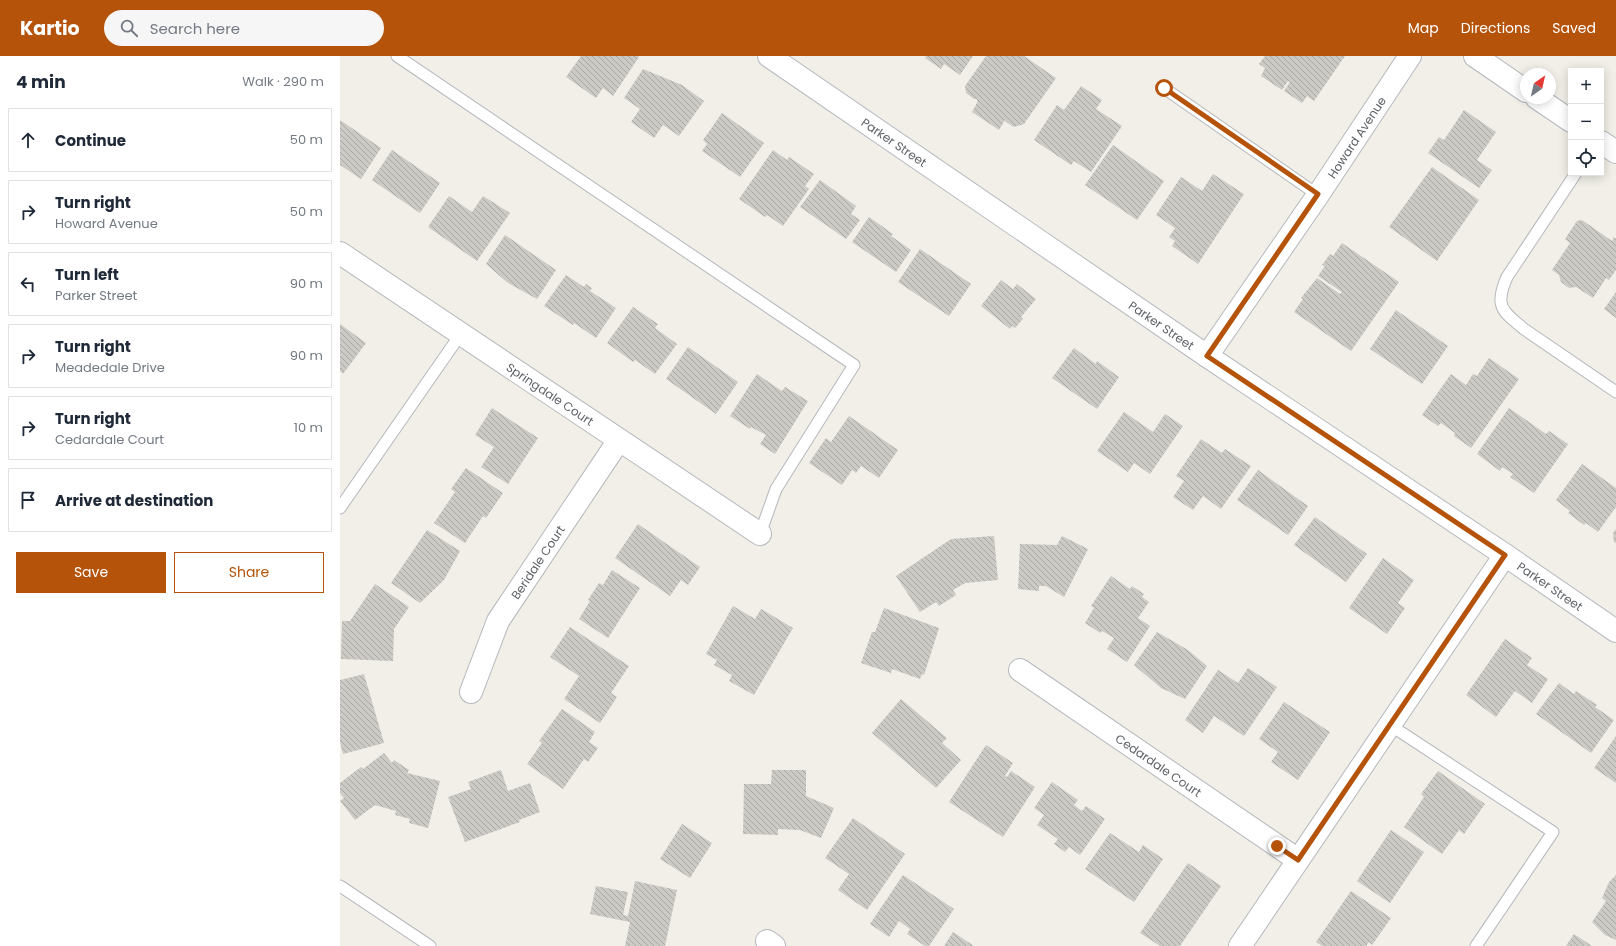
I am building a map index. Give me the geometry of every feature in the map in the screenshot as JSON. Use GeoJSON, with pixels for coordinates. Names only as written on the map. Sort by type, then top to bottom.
{"type":"FeatureCollection","features":[{"type":"Feature","properties":{"kind":"street","name":"Parker Street"},"geometry":{"type":"LineString","coordinates":[[770,56],[1207,356],[1616,631]]}},
{"type":"Feature","properties":{"kind":"street","name":"Howard Avenue"},"geometry":{"type":"LineString","coordinates":[[1207,356],[1410,56]]}},
{"type":"Feature","properties":{"kind":"street"},"geometry":{"type":"LineString","coordinates":[[1475,56],[1520,87]]}},
{"type":"Feature","properties":{"kind":"street"},"geometry":{"type":"LineString","coordinates":[[1546,104],[1568,119]]}},
{"type":"Feature","properties":{"kind":"street"},"geometry":{"type":"LineString","coordinates":[[1604,144],[1616,152]]}},
{"type":"Feature","properties":{"kind":"street","name":"Springdale Court"},"geometry":{"type":"LineString","coordinates":[[340,253],[460,335],[760,534]]}},
{"type":"Feature","properties":{"kind":"street","name":"Beridale Court"},"geometry":{"type":"LineString","coordinates":[[471,692],[498,621],[619,440]]}},
{"type":"Feature","properties":{"kind":"street"},"geometry":{"type":"LineString","coordinates":[[1240,946],[1505,555]]}},
{"type":"Feature","properties":{"kind":"street","name":"Cedardale Court"},"geometry":{"type":"LineString","coordinates":[[1020,670],[1298,860]]}},
{"type":"Feature","properties":{"kind":"lane"},"geometry":{"type":"LineString","coordinates":[[397,56],[854,365],[776,489],[760,534]]}},
{"type":"Feature","properties":{"kind":"lane"},"geometry":{"type":"LineString","coordinates":[[1164,88],[1318,194]]}},
{"type":"Feature","properties":{"kind":"lane"},"geometry":{"type":"LineString","coordinates":[[1574,176],[1507,277],[1501,289],[1500,302],[1502,309],[1524,330],[1616,392]]}},
{"type":"Feature","properties":{"kind":"lane"},"geometry":{"type":"LineString","coordinates":[[340,508],[460,335]]}},
{"type":"Feature","properties":{"kind":"lane"},"geometry":{"type":"LineString","coordinates":[[1390,725],[1553,832],[1476,946]]}},
{"type":"Feature","properties":{"kind":"lane"},"geometry":{"type":"LineString","coordinates":[[340,886],[430,946]]}},
{"type":"Feature","properties":{"kind":"building"},"geometry":{"type":"Polygon","coordinates":[[[581,56],[639,57],[613,96],[603,88],[596,98],[566,77],[581,56]]]}},
{"type":"Feature","properties":{"kind":"building"},"geometry":{"type":"Polygon","coordinates":[[[926,56],[973,56],[960,75],[944,64],[941,69],[925,58],[926,56]]]}},
{"type":"Feature","properties":{"kind":"building"},"geometry":{"type":"Polygon","coordinates":[[[986,56],[1024,56],[1056,78],[1024,124],[1014,127],[1005,120],[999,130],[972,112],[977,103],[977,99],[974,99],[966,93],[965,86],[986,56]]]}},
{"type":"Feature","properties":{"kind":"building"},"geometry":{"type":"Polygon","coordinates":[[[1265,56],[1345,56],[1314,101],[1307,96],[1302,103],[1284,91],[1290,82],[1288,81],[1282,90],[1261,76],[1265,68],[1259,64],[1265,56]]]}},
{"type":"Feature","properties":{"kind":"building"},"geometry":{"type":"Polygon","coordinates":[[[643,69],[682,85],[704,101],[679,136],[663,125],[654,138],[631,122],[640,109],[624,98],[643,69]]]}},
{"type":"Feature","properties":{"kind":"building"},"geometry":{"type":"Polygon","coordinates":[[[1081,86],[1102,100],[1096,109],[1122,126],[1091,172],[1074,161],[1071,165],[1034,140],[1057,105],[1064,110],[1081,86]]]}},
{"type":"Feature","properties":{"kind":"building"},"geometry":{"type":"Polygon","coordinates":[[[1464,110],[1496,132],[1477,160],[1492,170],[1479,188],[1428,153],[1439,137],[1444,140],[1464,110]]]}},
{"type":"Feature","properties":{"kind":"building"},"geometry":{"type":"Polygon","coordinates":[[[722,113],[764,143],[740,177],[702,151],[707,144],[703,140],[722,113]]]}},
{"type":"Feature","properties":{"kind":"building"},"geometry":{"type":"Polygon","coordinates":[[[340,120],[381,148],[361,179],[340,165],[340,120]]]}},
{"type":"Feature","properties":{"kind":"building"},"geometry":{"type":"Polygon","coordinates":[[[1113,145],[1164,181],[1137,220],[1085,185],[1113,145]]]}},
{"type":"Feature","properties":{"kind":"building"},"geometry":{"type":"Polygon","coordinates":[[[392,150],[440,183],[420,213],[372,180],[392,150]]]}},
{"type":"Feature","properties":{"kind":"building"},"geometry":{"type":"Polygon","coordinates":[[[773,150],[787,160],[789,157],[814,174],[805,186],[809,189],[783,226],[767,215],[765,217],[739,199],[773,150]]]}},
{"type":"Feature","properties":{"kind":"building"},"geometry":{"type":"Polygon","coordinates":[[[1432,167],[1479,200],[1437,261],[1389,227],[1432,167]]]}},
{"type":"Feature","properties":{"kind":"building"},"geometry":{"type":"Polygon","coordinates":[[[1213,174],[1244,194],[1198,264],[1172,246],[1175,241],[1169,237],[1175,228],[1156,215],[1181,177],[1202,191],[1213,174]]]}},
{"type":"Feature","properties":{"kind":"building"},"geometry":{"type":"Polygon","coordinates":[[[820,180],[856,206],[851,214],[860,220],[846,239],[800,207],[820,180]]]}},
{"type":"Feature","properties":{"kind":"building"},"geometry":{"type":"Polygon","coordinates":[[[449,196],[472,212],[483,196],[510,213],[477,261],[428,227],[449,196]]]}},
{"type":"Feature","properties":{"kind":"building"},"geometry":{"type":"Polygon","coordinates":[[[869,217],[893,234],[891,236],[911,250],[896,272],[852,242],[869,217]]]}},
{"type":"Feature","properties":{"kind":"building"},"geometry":{"type":"Polygon","coordinates":[[[1582,220],[1612,241],[1614,237],[1616,239],[1616,270],[1609,280],[1606,278],[1593,298],[1576,287],[1569,288],[1561,282],[1559,275],[1552,270],[1570,243],[1565,239],[1577,221],[1582,220]]]}},
{"type":"Feature","properties":{"kind":"building"},"geometry":{"type":"Polygon","coordinates":[[[505,235],[556,270],[537,299],[508,283],[486,264],[505,235]]]}},
{"type":"Feature","properties":{"kind":"building"},"geometry":{"type":"Polygon","coordinates":[[[1342,243],[1399,282],[1351,351],[1294,312],[1303,299],[1301,298],[1317,278],[1340,294],[1342,292],[1318,276],[1325,266],[1322,265],[1330,254],[1333,256],[1342,243]]]}},
{"type":"Feature","properties":{"kind":"building"},"geometry":{"type":"Polygon","coordinates":[[[920,249],[971,284],[949,316],[898,282],[920,249]]]}},
{"type":"Feature","properties":{"kind":"building"},"geometry":{"type":"Polygon","coordinates":[[[566,275],[584,287],[586,284],[592,288],[590,291],[616,308],[596,338],[574,323],[573,325],[544,306],[566,275]]]}},
{"type":"Feature","properties":{"kind":"building"},"geometry":{"type":"Polygon","coordinates":[[[1001,280],[1013,289],[1017,284],[1036,299],[1021,317],[1023,319],[1015,328],[1012,326],[1010,329],[981,306],[1001,280]]]}},
{"type":"Feature","properties":{"kind":"building"},"geometry":{"type":"Polygon","coordinates":[[[1616,292],[1616,318],[1604,309],[1616,292]]]}},
{"type":"Feature","properties":{"kind":"building"},"geometry":{"type":"Polygon","coordinates":[[[633,307],[658,324],[655,328],[677,344],[655,374],[635,360],[633,362],[607,343],[633,307]]]}},
{"type":"Feature","properties":{"kind":"building"},"geometry":{"type":"Polygon","coordinates":[[[1396,310],[1448,346],[1422,384],[1370,349],[1396,310]]]}},
{"type":"Feature","properties":{"kind":"building"},"geometry":{"type":"Polygon","coordinates":[[[340,324],[366,343],[343,374],[340,371],[340,324]]]}},
{"type":"Feature","properties":{"kind":"building"},"geometry":{"type":"Polygon","coordinates":[[[688,347],[738,382],[716,414],[666,379],[688,347]]]}},
{"type":"Feature","properties":{"kind":"building"},"geometry":{"type":"Polygon","coordinates":[[[1074,348],[1096,364],[1097,361],[1119,377],[1097,409],[1052,378],[1074,348]]]}},
{"type":"Feature","properties":{"kind":"building"},"geometry":{"type":"Polygon","coordinates":[[[1489,358],[1519,379],[1471,448],[1454,436],[1455,433],[1441,423],[1438,426],[1422,415],[1451,374],[1466,385],[1473,374],[1477,376],[1489,358]]]}},
{"type":"Feature","properties":{"kind":"building"},"geometry":{"type":"Polygon","coordinates":[[[757,374],[782,391],[785,387],[808,401],[775,454],[760,444],[766,435],[751,427],[750,429],[730,416],[757,374]]]}},
{"type":"Feature","properties":{"kind":"building"},"geometry":{"type":"Polygon","coordinates":[[[492,408],[538,438],[508,484],[481,467],[494,447],[475,435],[492,408]]]}},
{"type":"Feature","properties":{"kind":"building"},"geometry":{"type":"Polygon","coordinates":[[[1509,408],[1546,434],[1549,431],[1568,444],[1534,493],[1510,477],[1513,474],[1502,467],[1500,471],[1477,454],[1509,408]]]}},
{"type":"Feature","properties":{"kind":"building"},"geometry":{"type":"Polygon","coordinates":[[[1124,412],[1153,432],[1165,414],[1183,426],[1150,474],[1134,463],[1128,472],[1097,451],[1124,412]]]}},
{"type":"Feature","properties":{"kind":"building"},"geometry":{"type":"Polygon","coordinates":[[[849,416],[898,450],[879,478],[861,466],[856,473],[852,470],[842,485],[809,463],[826,438],[831,442],[849,416]]]}},
{"type":"Feature","properties":{"kind":"building"},"geometry":{"type":"Polygon","coordinates":[[[1201,439],[1222,453],[1225,449],[1251,466],[1221,509],[1203,496],[1193,510],[1173,497],[1184,481],[1176,476],[1201,439]]]}},
{"type":"Feature","properties":{"kind":"building"},"geometry":{"type":"Polygon","coordinates":[[[1582,464],[1616,488],[1616,507],[1598,532],[1586,523],[1584,525],[1568,513],[1570,511],[1556,500],[1582,464]]]}},
{"type":"Feature","properties":{"kind":"building"},"geometry":{"type":"Polygon","coordinates":[[[466,468],[503,493],[486,518],[483,516],[465,543],[434,523],[455,492],[451,489],[466,468]]]}},
{"type":"Feature","properties":{"kind":"building"},"geometry":{"type":"Polygon","coordinates":[[[1258,470],[1308,506],[1288,535],[1237,500],[1258,470]]]}},
{"type":"Feature","properties":{"kind":"building"},"geometry":{"type":"Polygon","coordinates":[[[1315,517],[1367,554],[1346,582],[1294,545],[1315,517]]]}},
{"type":"Feature","properties":{"kind":"building"},"geometry":{"type":"Polygon","coordinates":[[[638,524],[700,567],[688,585],[681,580],[670,596],[615,558],[638,524]]]}},
{"type":"Feature","properties":{"kind":"building"},"geometry":{"type":"Polygon","coordinates":[[[1616,529],[1616,543],[1614,542],[1613,533],[1616,529]]]}},
{"type":"Feature","properties":{"kind":"building"},"geometry":{"type":"Polygon","coordinates":[[[427,530],[460,551],[444,580],[420,603],[391,583],[427,530]]]}},
{"type":"Feature","properties":{"kind":"building"},"geometry":{"type":"Polygon","coordinates":[[[994,536],[998,580],[965,583],[953,590],[956,595],[939,606],[936,602],[920,612],[896,576],[951,539],[994,536]]]}},
{"type":"Feature","properties":{"kind":"building"},"geometry":{"type":"Polygon","coordinates":[[[1062,536],[1088,549],[1064,597],[1046,586],[1039,586],[1039,591],[1018,589],[1020,544],[1057,545],[1062,536]]]}},
{"type":"Feature","properties":{"kind":"building"},"geometry":{"type":"Polygon","coordinates":[[[1383,558],[1414,580],[1398,603],[1405,608],[1387,634],[1349,608],[1383,558]]]}},
{"type":"Feature","properties":{"kind":"building"},"geometry":{"type":"Polygon","coordinates":[[[612,570],[640,588],[608,638],[579,619],[590,601],[588,600],[599,583],[603,585],[612,570]]]}},
{"type":"Feature","properties":{"kind":"building"},"geometry":{"type":"Polygon","coordinates":[[[1111,576],[1130,589],[1132,586],[1144,594],[1142,597],[1149,602],[1138,618],[1150,626],[1127,662],[1107,649],[1114,638],[1102,631],[1100,633],[1085,623],[1094,608],[1091,606],[1111,576]]]}},
{"type":"Feature","properties":{"kind":"building"},"geometry":{"type":"Polygon","coordinates":[[[375,584],[409,607],[394,629],[393,661],[341,659],[342,621],[350,621],[375,584]]]}},
{"type":"Feature","properties":{"kind":"building"},"geometry":{"type":"Polygon","coordinates":[[[733,606],[755,619],[761,609],[793,628],[754,695],[729,681],[732,675],[714,665],[717,660],[706,654],[733,606]]]}},
{"type":"Feature","properties":{"kind":"building"},"geometry":{"type":"Polygon","coordinates":[[[884,608],[939,628],[924,675],[922,674],[920,679],[892,669],[891,673],[861,663],[872,632],[875,632],[884,608]]]}},
{"type":"Feature","properties":{"kind":"building"},"geometry":{"type":"Polygon","coordinates":[[[570,627],[629,666],[611,693],[617,697],[600,723],[564,699],[579,676],[550,657],[570,627]]]}},
{"type":"Feature","properties":{"kind":"building"},"geometry":{"type":"Polygon","coordinates":[[[1157,632],[1188,650],[1207,666],[1185,699],[1161,688],[1134,665],[1157,632]]]}},
{"type":"Feature","properties":{"kind":"building"},"geometry":{"type":"Polygon","coordinates":[[[1505,639],[1532,658],[1527,665],[1548,679],[1532,703],[1515,691],[1496,717],[1466,695],[1505,639]]]}},
{"type":"Feature","properties":{"kind":"building"},"geometry":{"type":"Polygon","coordinates":[[[1248,668],[1277,687],[1244,736],[1214,716],[1203,733],[1185,720],[1218,670],[1238,683],[1248,668]]]}},
{"type":"Feature","properties":{"kind":"building"},"geometry":{"type":"Polygon","coordinates":[[[364,674],[384,743],[343,754],[340,742],[340,680],[364,674]]]}},
{"type":"Feature","properties":{"kind":"building"},"geometry":{"type":"Polygon","coordinates":[[[1559,683],[1574,694],[1576,691],[1597,705],[1595,707],[1614,720],[1591,753],[1536,714],[1559,683]]]}},
{"type":"Feature","properties":{"kind":"building"},"geometry":{"type":"Polygon","coordinates":[[[901,699],[947,738],[942,743],[961,760],[936,788],[872,733],[901,699]]]}},
{"type":"Feature","properties":{"kind":"building"},"geometry":{"type":"Polygon","coordinates":[[[1284,702],[1330,732],[1298,780],[1271,762],[1278,752],[1259,739],[1284,702]]]}},
{"type":"Feature","properties":{"kind":"building"},"geometry":{"type":"Polygon","coordinates":[[[562,709],[595,732],[589,742],[598,748],[588,762],[584,759],[563,789],[527,764],[542,743],[539,741],[562,709]]]}},
{"type":"Feature","properties":{"kind":"building"},"geometry":{"type":"Polygon","coordinates":[[[1616,736],[1616,783],[1594,768],[1616,736]]]}},
{"type":"Feature","properties":{"kind":"building"},"geometry":{"type":"Polygon","coordinates":[[[986,745],[1013,763],[1005,776],[1007,777],[1011,771],[1035,787],[1003,837],[949,802],[986,745]]]}},
{"type":"Feature","properties":{"kind":"building"},"geometry":{"type":"Polygon","coordinates":[[[384,753],[392,763],[394,760],[409,770],[407,773],[440,781],[428,828],[409,823],[410,819],[395,815],[396,811],[375,805],[355,820],[340,801],[344,798],[340,793],[340,783],[361,767],[363,769],[384,753]]]}},
{"type":"Feature","properties":{"kind":"building"},"geometry":{"type":"Polygon","coordinates":[[[501,770],[508,791],[530,783],[540,812],[519,820],[520,822],[465,842],[448,797],[471,789],[468,782],[501,770]]]}},
{"type":"Feature","properties":{"kind":"building"},"geometry":{"type":"Polygon","coordinates":[[[772,770],[806,770],[806,796],[834,808],[821,838],[800,830],[778,829],[778,835],[743,834],[744,784],[771,784],[772,770]]]}},
{"type":"Feature","properties":{"kind":"building"},"geometry":{"type":"Polygon","coordinates":[[[1438,771],[1485,804],[1464,834],[1459,830],[1442,854],[1404,827],[1424,797],[1421,794],[1438,771]]]}},
{"type":"Feature","properties":{"kind":"building"},"geometry":{"type":"Polygon","coordinates":[[[1052,782],[1078,800],[1074,805],[1082,811],[1086,806],[1105,819],[1080,855],[1069,847],[1065,852],[1054,844],[1058,839],[1037,825],[1044,815],[1034,808],[1052,782]]]}},
{"type":"Feature","properties":{"kind":"building"},"geometry":{"type":"Polygon","coordinates":[[[853,818],[905,854],[867,910],[838,890],[849,874],[825,858],[853,818]]]}},
{"type":"Feature","properties":{"kind":"building"},"geometry":{"type":"Polygon","coordinates":[[[682,824],[712,843],[690,878],[660,859],[682,824]]]}},
{"type":"Feature","properties":{"kind":"building"},"geometry":{"type":"Polygon","coordinates":[[[1391,830],[1424,852],[1390,903],[1357,881],[1391,830]]]}},
{"type":"Feature","properties":{"kind":"building"},"geometry":{"type":"Polygon","coordinates":[[[1110,833],[1139,852],[1143,845],[1163,859],[1134,902],[1085,869],[1110,833]]]}},
{"type":"Feature","properties":{"kind":"building"},"geometry":{"type":"Polygon","coordinates":[[[1188,863],[1221,886],[1180,946],[1160,946],[1140,933],[1188,863]]]}},
{"type":"Feature","properties":{"kind":"building"},"geometry":{"type":"Polygon","coordinates":[[[903,875],[954,909],[929,946],[925,946],[907,934],[910,929],[899,921],[889,937],[870,924],[903,875]]]}},
{"type":"Feature","properties":{"kind":"building"},"geometry":{"type":"Polygon","coordinates":[[[1616,875],[1616,940],[1605,935],[1592,922],[1606,901],[1602,898],[1609,882],[1616,875]]]}},
{"type":"Feature","properties":{"kind":"building"},"geometry":{"type":"Polygon","coordinates":[[[635,881],[677,890],[665,946],[625,946],[630,922],[590,914],[596,886],[628,892],[623,915],[628,916],[635,881]]]}},
{"type":"Feature","properties":{"kind":"building"},"geometry":{"type":"Polygon","coordinates":[[[1351,891],[1391,918],[1372,945],[1369,942],[1366,946],[1322,946],[1316,942],[1351,891]]]}},
{"type":"Feature","properties":{"kind":"building"},"geometry":{"type":"Polygon","coordinates":[[[953,932],[974,946],[944,946],[953,932]]]}},
{"type":"Feature","properties":{"kind":"building"},"geometry":{"type":"Polygon","coordinates":[[[1574,934],[1592,946],[1566,946],[1574,934]]]}},
{"type":"Feature","properties":{"kind":"route"},"geometry":{"type":"LineString","coordinates":[[1164,88],[1318,194],[1207,356],[1505,555],[1298,860],[1277,846]]}}]}
